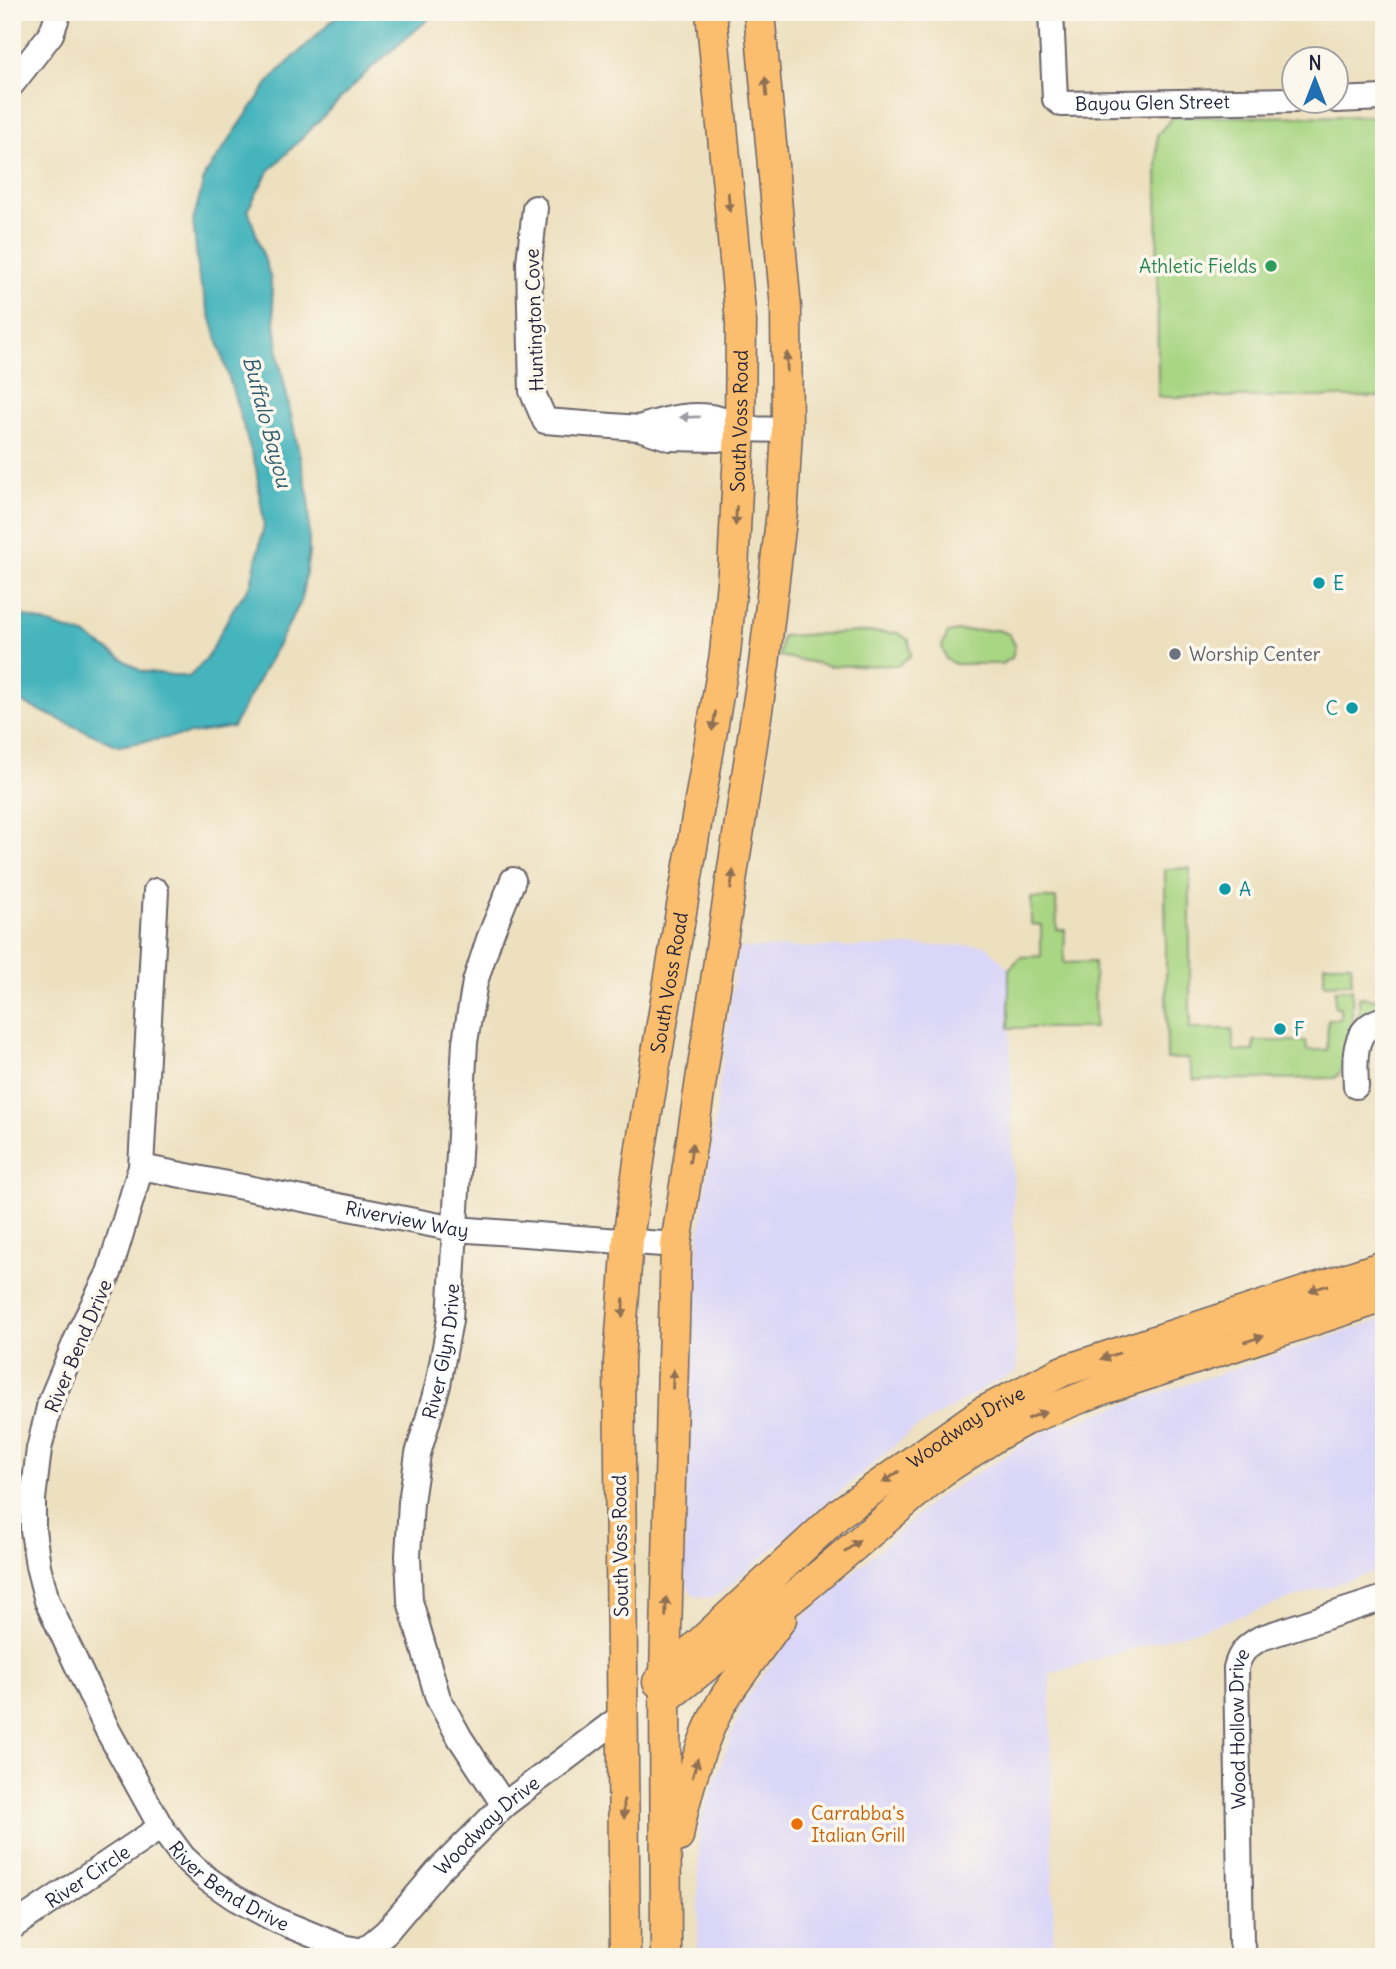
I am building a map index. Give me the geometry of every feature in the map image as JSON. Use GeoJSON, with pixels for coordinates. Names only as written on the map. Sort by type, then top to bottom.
{"type":"FeatureCollection","features":[{"type":"Feature","properties":{"kind":"main road","name":"South Voss Road"},"geometry":{"type":"LineString","coordinates":[[625,1957],[618,1361],[628,1240],[726,654],[740,429],[741,322],[711,12]]}},
{"type":"Feature","properties":{"kind":"main road"},"geometry":{"type":"LineString","coordinates":[[666,1957],[665,1687],[676,1245],[764,664],[785,485],[786,308],[759,12]]}},
{"type":"Feature","properties":{"kind":"main road"},"geometry":{"type":"LineString","coordinates":[[725,159],[753,132],[770,127]]}},
{"type":"Feature","properties":{"kind":"main road"},"geometry":{"type":"LineString","coordinates":[[679,924],[725,931]]}},
{"type":"Feature","properties":{"kind":"main road","name":"Woodway Drive"},"geometry":{"type":"LineString","coordinates":[[665,1687],[841,1512],[989,1424],[1026,1420],[1103,1388],[1182,1347],[1384,1266]]}},
{"type":"Feature","properties":{"kind":"main road","name":"Woodway Drive"},"geometry":{"type":"LineString","coordinates":[[1182,1347],[1384,1297]]}},
{"type":"Feature","properties":{"kind":"main road","name":"Woodway Drive"},"geometry":{"type":"LineString","coordinates":[[622,1716],[801,1591],[941,1472],[989,1424]]}},
{"type":"Feature","properties":{"kind":"main road"},"geometry":{"type":"LineString","coordinates":[[667,1907],[681,1819],[699,1756],[726,1697],[801,1591]]}},
{"type":"Feature","properties":{"kind":"street"},"geometry":{"type":"LineString","coordinates":[[12,84],[51,34],[59,12]]}},
{"type":"Feature","properties":{"kind":"street","name":"Bayou Glen Street"},"geometry":{"type":"LineString","coordinates":[[1052,12],[1055,99],[1062,104],[1280,100]]}},
{"type":"Feature","properties":{"kind":"street"},"geometry":{"type":"LineString","coordinates":[[1350,99],[1384,98]]}},
{"type":"Feature","properties":{"kind":"street","name":"Huntington Cove"},"geometry":{"type":"LineString","coordinates":[[535,208],[528,262],[532,391],[545,421],[639,428],[670,438],[717,439],[727,437],[740,429],[787,430]]}},
{"type":"Feature","properties":{"kind":"street","name":"River Glyn Drive"},"geometry":{"type":"LineString","coordinates":[[504,1805],[460,1738],[438,1698],[410,1601],[408,1556],[411,1502],[418,1454],[439,1385],[450,1320],[465,1042],[475,982],[513,880]]}},
{"type":"Feature","properties":{"kind":"street","name":"River Bend Drive"},"geometry":{"type":"LineString","coordinates":[[156,891],[141,1167],[109,1273],[81,1329],[50,1403],[39,1449],[22,1499],[33,1530],[47,1601],[108,1731],[161,1827],[183,1857],[206,1878],[235,1898],[303,1932],[342,1947],[363,1951]]}},
{"type":"Feature","properties":{"kind":"street"},"geometry":{"type":"LineString","coordinates":[[1356,1086],[1355,1055],[1358,1040],[1367,1027],[1384,1020]]}},
{"type":"Feature","properties":{"kind":"street","name":"Riverview Way"},"geometry":{"type":"LineString","coordinates":[[141,1167],[455,1229],[676,1245]]}},
{"type":"Feature","properties":{"kind":"street","name":"Wood Hollow Drive"},"geometry":{"type":"LineString","coordinates":[[1245,1957],[1241,1942],[1236,1668],[1239,1657],[1247,1646],[1261,1638],[1384,1598]]}},
{"type":"Feature","properties":{"kind":"street","name":"Woodway Drive"},"geometry":{"type":"LineString","coordinates":[[363,1951],[386,1931],[438,1872],[504,1805],[622,1716]]}},
{"type":"Feature","properties":{"kind":"street","name":"River Circle"},"geometry":{"type":"LineString","coordinates":[[12,1927],[161,1827]]}},
{"type":"Feature","properties":{"kind":"shaded area"},"geometry":{"type":"Polygon","coordinates":[[[986,945],[1009,969],[1017,1372],[991,1384],[909,1433],[720,1594],[709,1598],[694,1596],[688,1587],[685,1568],[689,1353],[700,1230],[738,948],[986,945]]]}},
{"type":"Feature","properties":{"kind":"shaded area"},"geometry":{"type":"Polygon","coordinates":[[[1384,1319],[1384,1568],[1220,1623],[1050,1673],[1054,1957],[698,1957],[699,1824],[743,1703],[805,1616],[935,1499],[1047,1430],[1384,1319]]]}},
{"type":"Feature","properties":{"kind":"green space","name":"Athletic Fields"},"geometry":{"type":"Polygon","coordinates":[[[1384,116],[1384,397],[1158,397],[1157,135],[1173,117],[1384,116]]]}},
{"type":"Feature","properties":{"kind":"green space"},"geometry":{"type":"Polygon","coordinates":[[[998,630],[1009,634],[1015,645],[1012,658],[1001,664],[955,664],[946,659],[942,646],[948,633],[998,630]]]}},
{"type":"Feature","properties":{"kind":"green space"},"geometry":{"type":"Polygon","coordinates":[[[898,633],[909,640],[911,655],[899,665],[831,666],[779,656],[782,636],[898,633]]]}},
{"type":"Feature","properties":{"kind":"green space"},"geometry":{"type":"Polygon","coordinates":[[[1190,868],[1190,1029],[1232,1029],[1234,1051],[1254,1051],[1254,1041],[1306,1041],[1307,1050],[1327,1050],[1328,1019],[1340,1019],[1340,1007],[1335,1007],[1335,990],[1352,989],[1350,1048],[1342,1070],[1335,1078],[1194,1080],[1188,1059],[1167,1059],[1165,869],[1190,868]]]}},
{"type":"Feature","properties":{"kind":"green space"},"geometry":{"type":"Polygon","coordinates":[[[1031,898],[1056,898],[1057,930],[1065,930],[1064,963],[1094,962],[1095,1028],[1009,1028],[1009,969],[1021,957],[1041,956],[1041,925],[1031,924],[1031,898]]]}},
{"type":"Feature","properties":{"kind":"green space"},"geometry":{"type":"Polygon","coordinates":[[[1324,964],[1351,964],[1352,983],[1324,984],[1324,964]]]}},
{"type":"Feature","properties":{"kind":"green space"},"geometry":{"type":"Polygon","coordinates":[[[1359,997],[1384,1000],[1384,1011],[1359,1026],[1359,997]]]}},
{"type":"Feature","properties":{"kind":"water","name":"Buffalo Bayou"},"geometry":{"type":"Polygon","coordinates":[[[341,12],[437,12],[370,69],[268,172],[248,209],[270,276],[279,359],[309,499],[309,553],[301,602],[233,727],[118,746],[12,698],[12,612],[87,636],[141,671],[189,677],[207,658],[233,609],[251,584],[264,525],[256,468],[199,279],[193,221],[205,175],[272,78],[341,12]]]}},
{"type":"Feature","properties":{"kind":"place","name":"Athletic Fields"},"geometry":{"type":"Point","coordinates":[1271,266]}},
{"type":"Feature","properties":{"kind":"place","name":"E"},"geometry":{"type":"Point","coordinates":[1319,583]}},
{"type":"Feature","properties":{"kind":"place","name":"Worship Center"},"geometry":{"type":"Point","coordinates":[1175,654]}},
{"type":"Feature","properties":{"kind":"place","name":"C"},"geometry":{"type":"Point","coordinates":[1352,708]}},
{"type":"Feature","properties":{"kind":"place","name":"A"},"geometry":{"type":"Point","coordinates":[1225,889]}},
{"type":"Feature","properties":{"kind":"place","name":"F"},"geometry":{"type":"Point","coordinates":[1280,1029]}},
{"type":"Feature","properties":{"kind":"place","name":"Carrabba's Italian Grill"},"geometry":{"type":"Point","coordinates":[797,1824]}}]}
